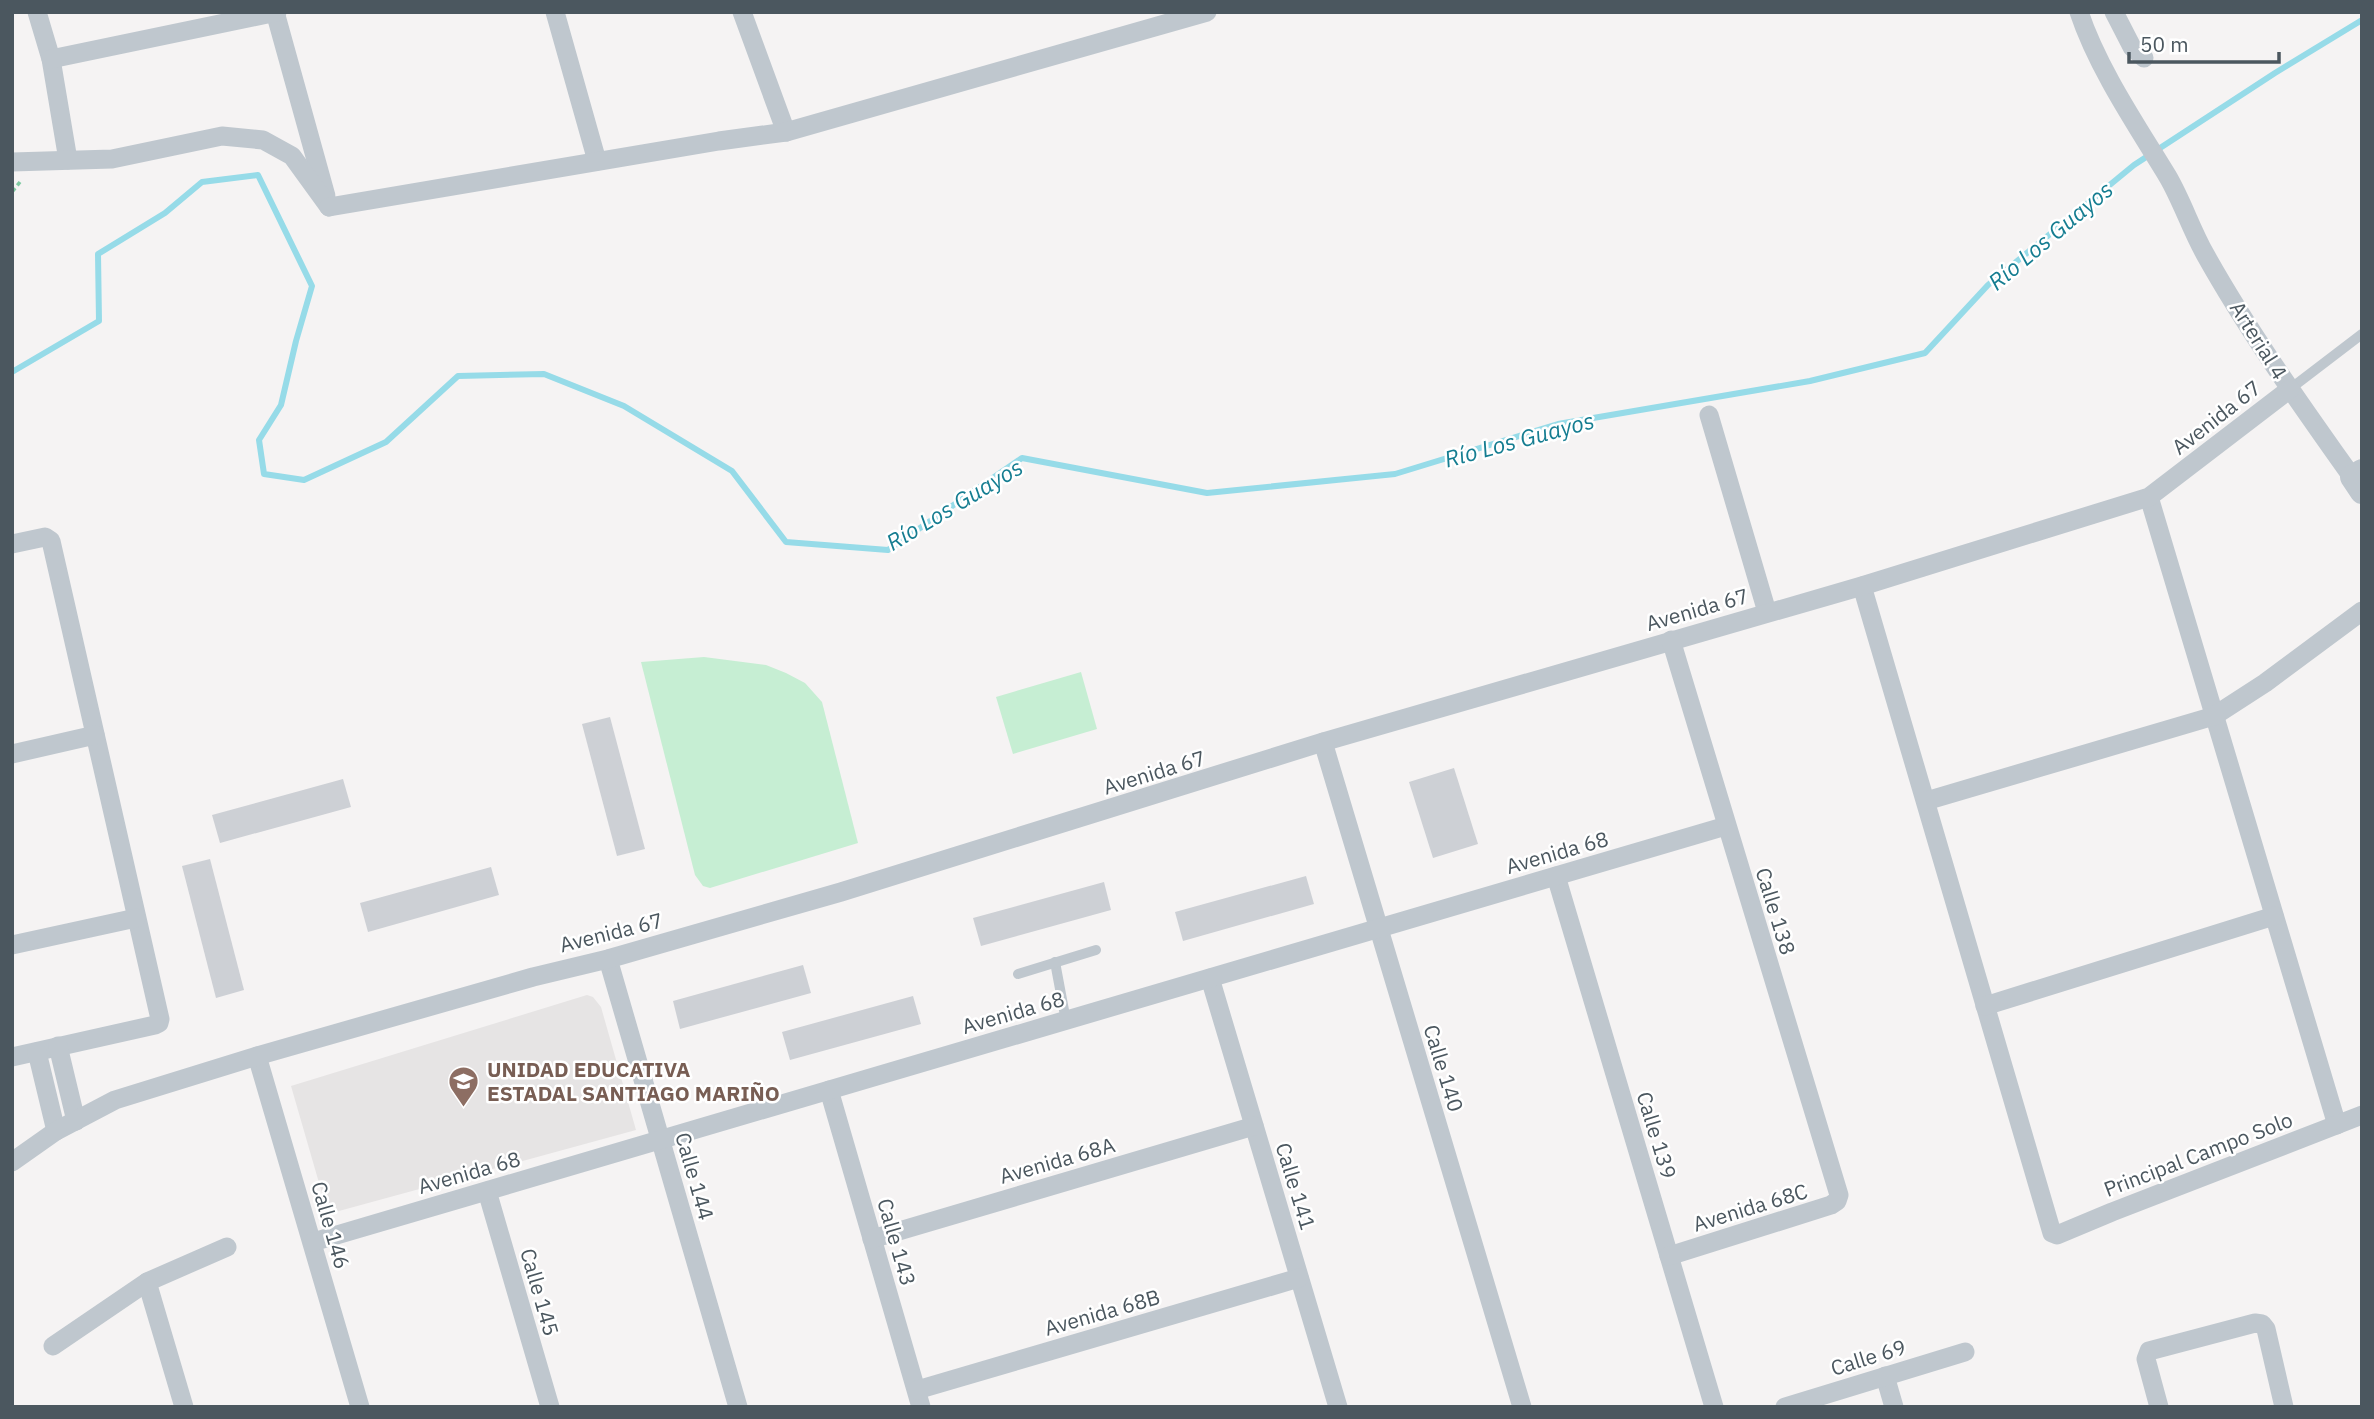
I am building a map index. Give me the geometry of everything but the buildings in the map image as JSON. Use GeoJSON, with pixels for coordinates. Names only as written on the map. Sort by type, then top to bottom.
{"type":"FeatureCollection","features":[{"type":"Feature","properties":{"kind":"street"},"geometry":{"type":"LineString","coordinates":[[37,12],[51,59],[68,160]]}},
{"type":"Feature","properties":{"kind":"street"},"geometry":{"type":"LineString","coordinates":[[51,59],[276,12],[329,207]]}},
{"type":"Feature","properties":{"kind":"street"},"geometry":{"type":"LineString","coordinates":[[555,12],[597,161]]}},
{"type":"Feature","properties":{"kind":"street"},"geometry":{"type":"LineString","coordinates":[[742,12],[786,132]]}},
{"type":"Feature","properties":{"kind":"street"},"geometry":{"type":"LineString","coordinates":[[329,207],[786,132],[1207,12]]}},
{"type":"Feature","properties":{"kind":"street","name":"Arterial 4"},"geometry":{"type":"LineString","coordinates":[[2079,12],[2085,29],[2126,107],[2170,180],[2205,253],[2290,389],[2358,480]]}},
{"type":"Feature","properties":{"kind":"street"},"geometry":{"type":"LineString","coordinates":[[2114,12],[2132,47],[2144,58]]}},
{"type":"Feature","properties":{"kind":"street"},"geometry":{"type":"LineString","coordinates":[[12,162],[112,159],[222,136],[263,140],[292,156],[329,207]]}},
{"type":"Feature","properties":{"kind":"street","name":"Avenida 67"},"geometry":{"type":"LineString","coordinates":[[12,1163],[56,1131],[116,1100],[257,1056],[566,967],[608,959],[841,892],[1323,742],[1862,586],[2149,497],[2290,389]]}},
{"type":"Feature","properties":{"kind":"street"},"geometry":{"type":"LineString","coordinates":[[1709,415],[1767,612]]}},
{"type":"Feature","properties":{"kind":"street"},"geometry":{"type":"LineString","coordinates":[[2149,497],[2337,1125]]}},
{"type":"Feature","properties":{"kind":"street"},"geometry":{"type":"LineString","coordinates":[[12,544],[45,537],[51,541],[160,1019],[159,1023],[12,1057]]}},
{"type":"Feature","properties":{"kind":"street"},"geometry":{"type":"LineString","coordinates":[[1862,586],[1985,1006],[2274,916]]}},
{"type":"Feature","properties":{"kind":"street"},"geometry":{"type":"LineString","coordinates":[[1926,801],[2214,716],[2265,683],[2362,611]]}},
{"type":"Feature","properties":{"kind":"street","name":"Calle 138"},"geometry":{"type":"LineString","coordinates":[[1671,640],[1839,1195]]}},
{"type":"Feature","properties":{"kind":"street"},"geometry":{"type":"LineString","coordinates":[[12,754],[94,735]]}},
{"type":"Feature","properties":{"kind":"street","name":"Calle 140"},"geometry":{"type":"LineString","coordinates":[[1323,742],[1522,1407]]}},
{"type":"Feature","properties":{"kind":"street","name":"Avenida 68"},"geometry":{"type":"LineString","coordinates":[[313,1242],[1726,826]]}},
{"type":"Feature","properties":{"kind":"street","name":"Calle 139"},"geometry":{"type":"LineString","coordinates":[[1556,876],[1714,1407]]}},
{"type":"Feature","properties":{"kind":"street"},"geometry":{"type":"LineString","coordinates":[[12,945],[136,918]]}},
{"type":"Feature","properties":{"kind":"street","name":"Calle 144"},"geometry":{"type":"LineString","coordinates":[[608,959],[738,1407]]}},
{"type":"Feature","properties":{"kind":"street","name":"Calle 141"},"geometry":{"type":"LineString","coordinates":[[1210,978],[1338,1407]]}},
{"type":"Feature","properties":{"kind":"street","name":"Principal Campo Solo"},"geometry":{"type":"LineString","coordinates":[[1985,1006],[2052,1233],[2057,1235],[2362,1115]]}},
{"type":"Feature","properties":{"kind":"street"},"geometry":{"type":"LineString","coordinates":[[58,1046],[76,1121]]}},
{"type":"Feature","properties":{"kind":"street"},"geometry":{"type":"LineString","coordinates":[[37,1052],[56,1131]]}},
{"type":"Feature","properties":{"kind":"street","name":"Calle 146"},"geometry":{"type":"LineString","coordinates":[[257,1056],[360,1407]]}},
{"type":"Feature","properties":{"kind":"street","name":"Calle 143"},"geometry":{"type":"LineString","coordinates":[[829,1090],[919,1399]]}},
{"type":"Feature","properties":{"kind":"street","name":"Avenida 68A"},"geometry":{"type":"LineString","coordinates":[[872,1239],[1254,1126]]}},
{"type":"Feature","properties":{"kind":"street","name":"Calle 145"},"geometry":{"type":"LineString","coordinates":[[487,1191],[550,1407]]}},
{"type":"Feature","properties":{"kind":"street","name":"Avenida 68C"},"geometry":{"type":"LineString","coordinates":[[1669,1256],[1831,1205],[1837,1201],[1839,1195]]}},
{"type":"Feature","properties":{"kind":"street"},"geometry":{"type":"LineString","coordinates":[[53,1346],[147,1282],[227,1247]]}},
{"type":"Feature","properties":{"kind":"street","name":"Avenida 68B"},"geometry":{"type":"LineString","coordinates":[[919,1399],[1299,1278]]}},
{"type":"Feature","properties":{"kind":"street"},"geometry":{"type":"LineString","coordinates":[[147,1282],[184,1407]]}},
{"type":"Feature","properties":{"kind":"street"},"geometry":{"type":"LineString","coordinates":[[2159,1407],[2146,1359],[2149,1351],[2262,1324],[2266,1329],[2284,1407]]}},
{"type":"Feature","properties":{"kind":"street","name":"Calle 69"},"geometry":{"type":"LineString","coordinates":[[1784,1407],[1965,1352]]}},
{"type":"Feature","properties":{"kind":"street"},"geometry":{"type":"LineString","coordinates":[[1885,1376],[1894,1407]]}},
{"type":"Feature","properties":{"kind":"lane"},"geometry":{"type":"LineString","coordinates":[[2290,389],[2362,334]]}},
{"type":"Feature","properties":{"kind":"lane"},"geometry":{"type":"LineString","coordinates":[[1018,974],[1096,950]]}},
{"type":"Feature","properties":{"kind":"lane"},"geometry":{"type":"LineString","coordinates":[[1055,962],[1066,1021]]}},
{"type":"Feature","properties":{"kind":"shaded area","name":"UNIDAD EDUCATIVA ESTADAL SANTIAGO MARIÑO"},"geometry":{"type":"Polygon","coordinates":[[[587,995],[593,997],[601,1007],[636,1130],[328,1214],[291,1086],[587,995]]]}},
{"type":"Feature","properties":{"kind":"green space"},"geometry":{"type":"Polygon","coordinates":[[[704,657],[766,665],[805,683],[822,702],[858,843],[710,888],[703,886],[695,875],[641,662],[704,657]]]}},
{"type":"Feature","properties":{"kind":"green space"},"geometry":{"type":"Polygon","coordinates":[[[1081,672],[1097,729],[1013,754],[996,697],[1081,672]]]}},
{"type":"Feature","properties":{"kind":"waterway","name":"Río Los Guayos"},"geometry":{"type":"LineString","coordinates":[[12,372],[99,321],[98,254],[165,213],[202,182],[258,175],[312,286],[281,405],[259,440],[264,474],[304,480],[386,442],[458,376],[544,374],[624,406],[732,471],[786,542],[888,550],[1022,458],[1207,493],[1395,474],[1558,424],[1810,381],[1925,353],[1988,285],[2134,165],[2362,20]]}},
{"type":"Feature","properties":{"kind":"place","name":"UNIDAD EDUCATIVA ESTADAL SANTIAGO MARIÑO"},"geometry":{"type":"Point","coordinates":[464,1108]}}]}
